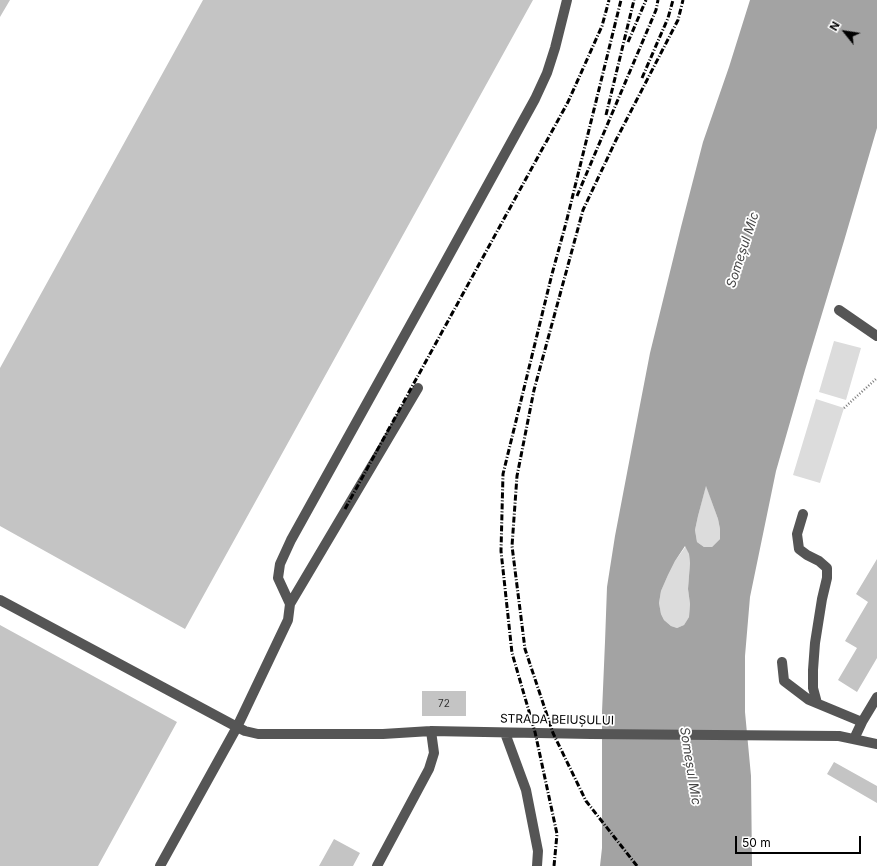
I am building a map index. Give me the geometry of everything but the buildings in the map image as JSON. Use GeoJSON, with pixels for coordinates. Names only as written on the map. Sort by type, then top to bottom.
{"type":"FeatureCollection","features":[{"type":"Feature","properties":{"kind":"street"},"geometry":{"type":"LineString","coordinates":[[290,604],[278,578],[280,564],[291,540],[535,99],[547,73],[567,0]]}},
{"type":"Feature","properties":{"kind":"street"},"geometry":{"type":"LineString","coordinates":[[839,310],[877,336]]}},
{"type":"Feature","properties":{"kind":"street"},"geometry":{"type":"LineString","coordinates":[[160,866],[237,727],[288,620],[290,604],[418,388]]}},
{"type":"Feature","properties":{"kind":"street"},"geometry":{"type":"LineString","coordinates":[[803,514],[797,534],[799,549],[819,561],[827,568],[827,578],[815,643],[813,670],[813,688],[817,703]]}},
{"type":"Feature","properties":{"kind":"street","name":"STRADA BEIUȘULUI"},"geometry":{"type":"LineString","coordinates":[[0,600],[237,727],[245,731],[258,734],[384,734],[431,731],[839,736],[877,744]]}},
{"type":"Feature","properties":{"kind":"street"},"geometry":{"type":"LineString","coordinates":[[782,662],[784,681],[808,700],[862,722]]}},
{"type":"Feature","properties":{"kind":"street"},"geometry":{"type":"LineString","coordinates":[[854,739],[877,697]]}},
{"type":"Feature","properties":{"kind":"street"},"geometry":{"type":"LineString","coordinates":[[377,866],[429,769],[434,754],[431,731]]}},
{"type":"Feature","properties":{"kind":"street"},"geometry":{"type":"LineString","coordinates":[[505,733],[526,790],[538,851],[537,866]]}},
{"type":"Feature","properties":{"kind":"path"},"geometry":{"type":"LineString","coordinates":[[844,408],[877,378]]}},
{"type":"Feature","properties":{"kind":"shaded area"},"geometry":{"type":"Polygon","coordinates":[[[834,341],[861,348],[846,400],[819,392],[834,341]]]}},
{"type":"Feature","properties":{"kind":"shaded area"},"geometry":{"type":"Polygon","coordinates":[[[816,399],[844,408],[820,483],[793,475],[816,399]]]}},
{"type":"Feature","properties":{"kind":"shaded area"},"geometry":{"type":"Polygon","coordinates":[[[706,485],[720,529],[720,539],[712,547],[704,547],[697,542],[695,530],[706,485]]]}},
{"type":"Feature","properties":{"kind":"shaded area"},"geometry":{"type":"Polygon","coordinates":[[[686,546],[690,563],[688,589],[690,604],[689,617],[684,625],[677,628],[671,626],[664,620],[659,603],[661,591],[668,575],[675,561],[686,546]]]}},
{"type":"Feature","properties":{"kind":"water","name":"Someșul Mic"},"geometry":{"type":"Polygon","coordinates":[[[750,0],[877,0],[877,128],[776,471],[750,597],[745,656],[745,712],[751,776],[752,866],[600,866],[602,848],[602,712],[607,587],[615,536],[650,353],[703,142],[750,0]],[[706,486],[695,530],[697,542],[704,547],[712,547],[720,539],[720,529],[706,486]],[[685,546],[668,575],[661,591],[659,603],[664,620],[671,626],[677,628],[684,625],[689,617],[690,604],[688,589],[690,563],[689,554],[685,546]]]}},
{"type":"Feature","properties":{"kind":"railway"},"geometry":{"type":"LineString","coordinates":[[345,509],[568,102],[602,26],[609,0]]}},
{"type":"Feature","properties":{"kind":"railway"},"geometry":{"type":"LineString","coordinates":[[554,866],[557,834],[535,732],[512,653],[501,551],[503,474],[621,0]]}},
{"type":"Feature","properties":{"kind":"railway"},"geometry":{"type":"LineString","coordinates":[[606,115],[634,0]]}},
{"type":"Feature","properties":{"kind":"railway"},"geometry":{"type":"LineString","coordinates":[[628,42],[646,0]]}},
{"type":"Feature","properties":{"kind":"railway"},"geometry":{"type":"LineString","coordinates":[[577,196],[656,10],[658,0]]}},
{"type":"Feature","properties":{"kind":"railway"},"geometry":{"type":"LineString","coordinates":[[642,78],[668,18],[673,0]]}},
{"type":"Feature","properties":{"kind":"railway"},"geometry":{"type":"LineString","coordinates":[[637,866],[586,801],[553,733],[525,649],[512,546],[517,476],[534,390],[583,210],[616,140],[678,20],[683,0]]}}]}
